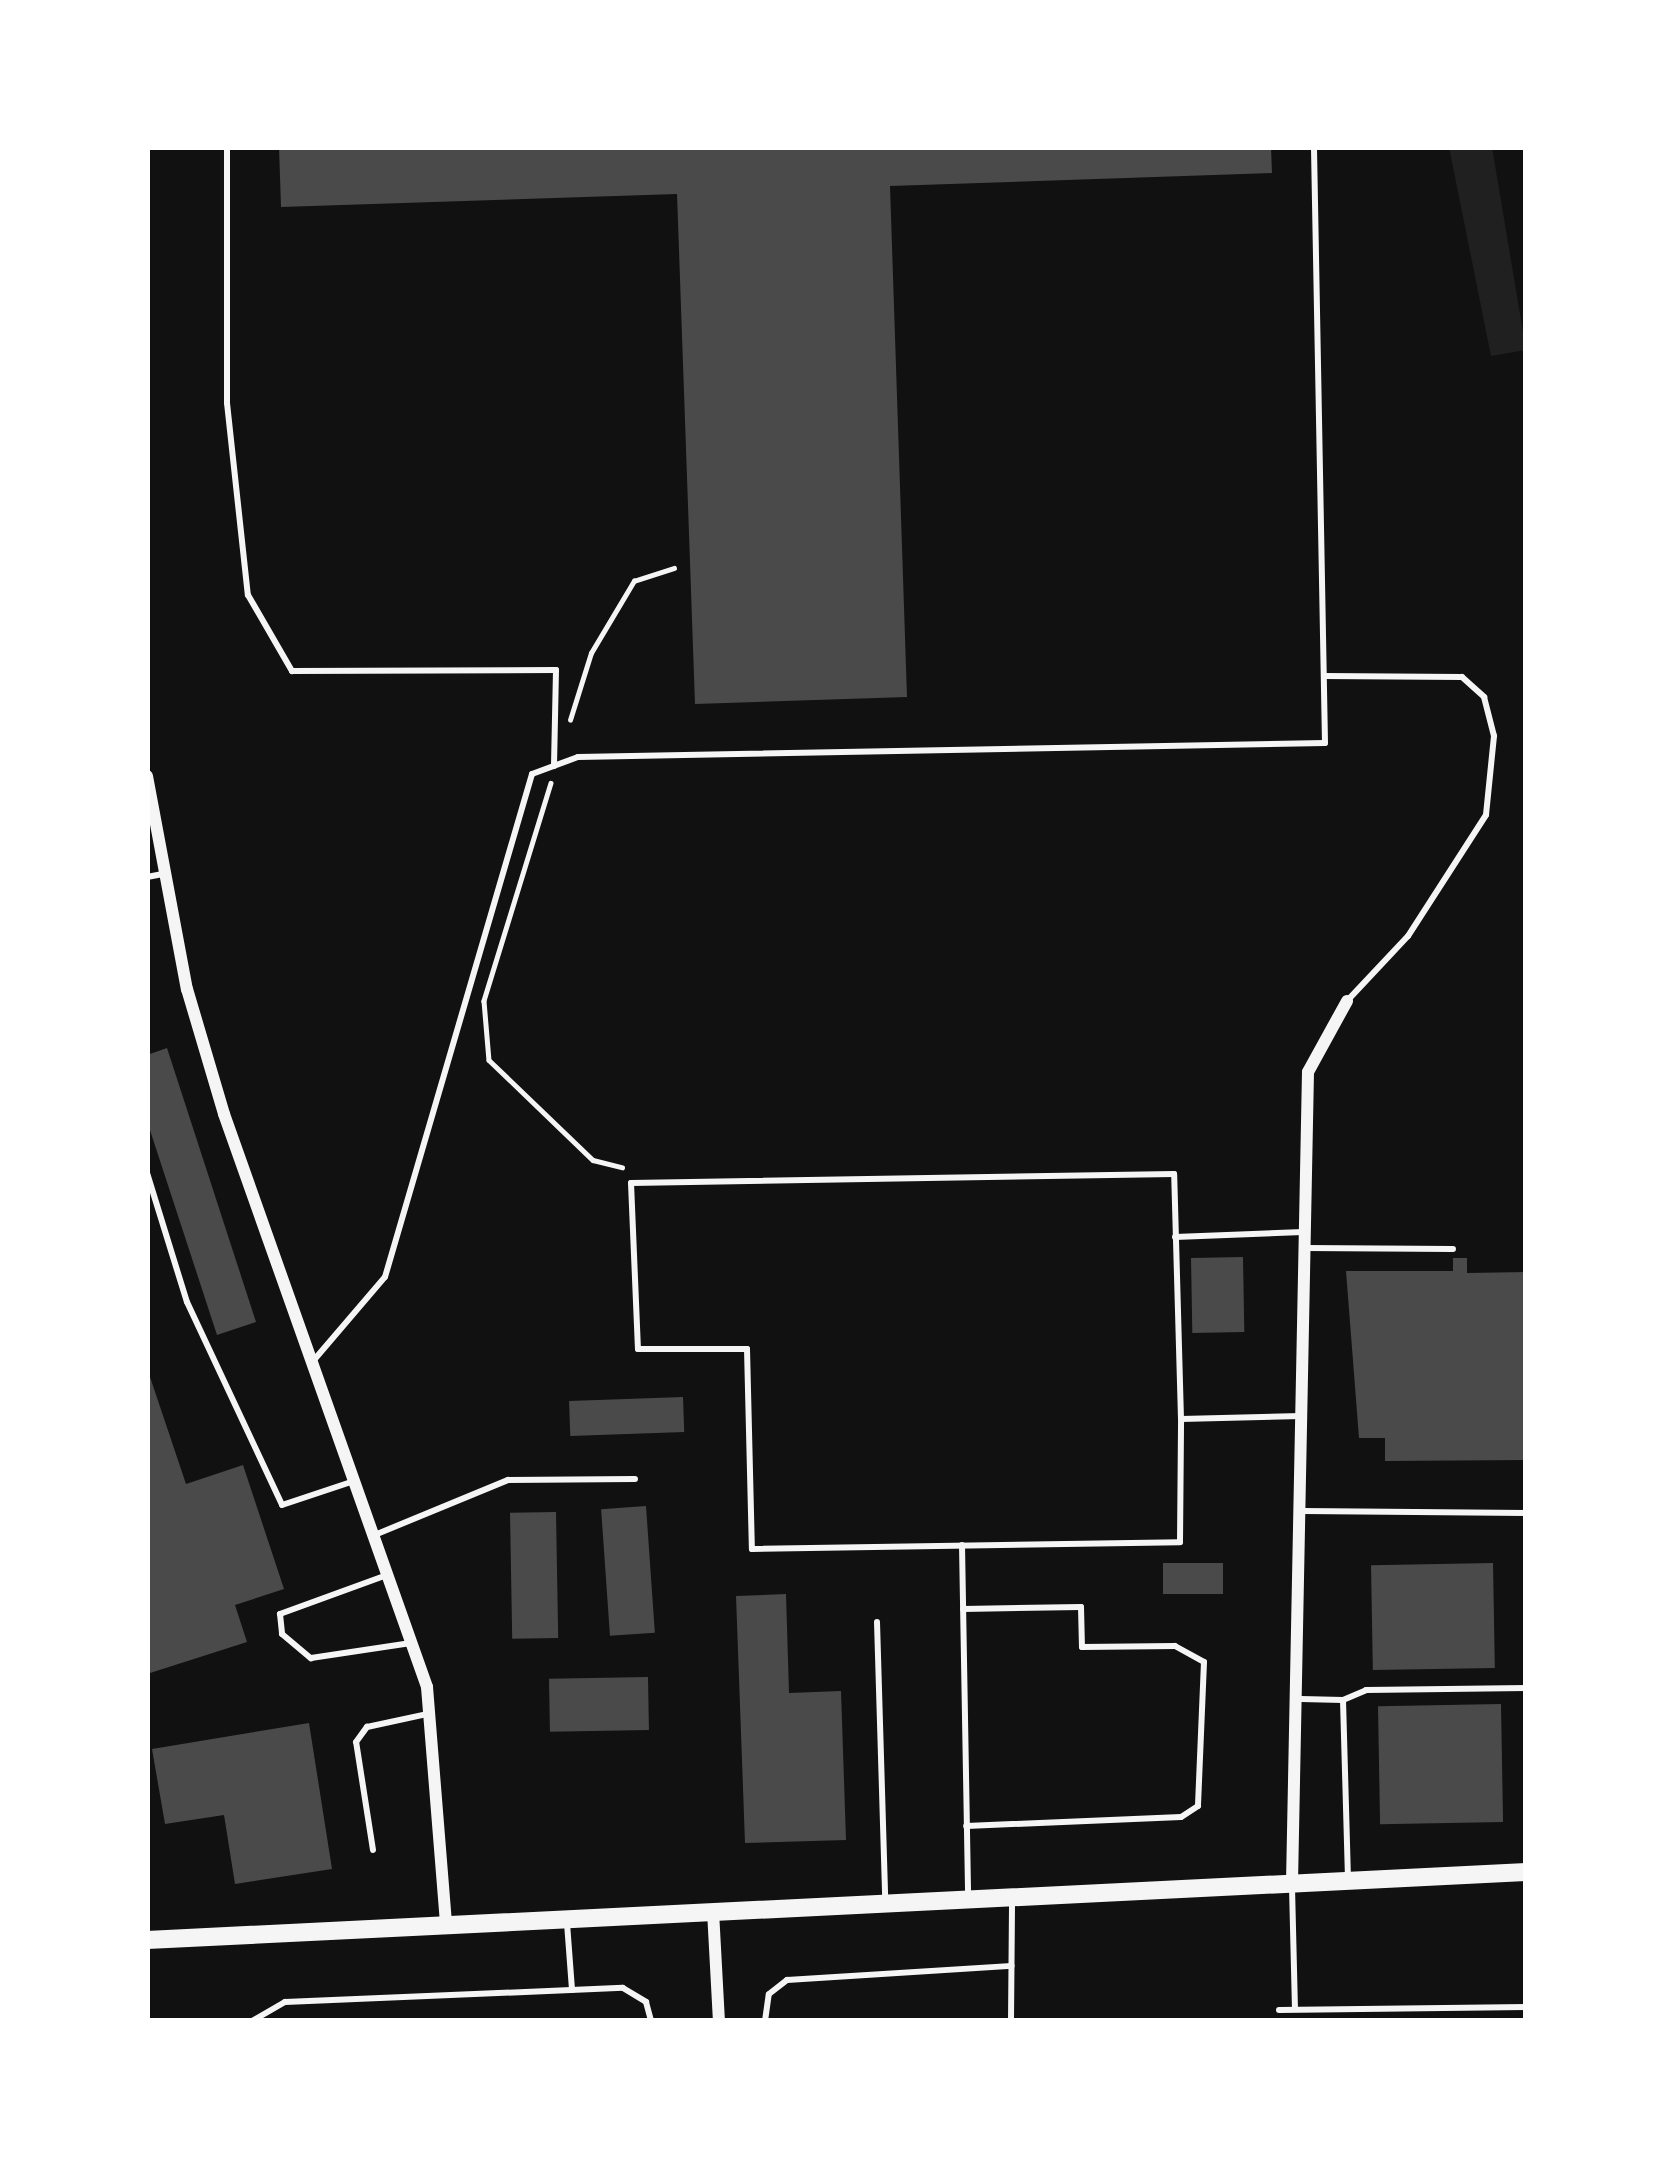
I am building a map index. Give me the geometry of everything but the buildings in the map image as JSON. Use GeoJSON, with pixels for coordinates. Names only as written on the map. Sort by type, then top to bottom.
{"type":"FeatureCollection","features":[{"type":"Feature","properties":{"kind":"main road"},"geometry":{"type":"LineString","coordinates":[[147,1940],[1526,1872]]}},
{"type":"Feature","properties":{"kind":"street"},"geometry":{"type":"LineString","coordinates":[[147,776],[199,1031],[411,1643],[431,1713],[446,1924]]}},
{"type":"Feature","properties":{"kind":"street"},"geometry":{"type":"LineString","coordinates":[[1292,1883],[1301,1699],[1308,1072],[1347,1000]]}},
{"type":"Feature","properties":{"kind":"street"},"geometry":{"type":"LineString","coordinates":[[713,1911],[719,2021]]}},
{"type":"Feature","properties":{"kind":"lane"},"geometry":{"type":"LineString","coordinates":[[227,147],[227,403],[248,596],[292,670],[556,670],[556,764]]}},
{"type":"Feature","properties":{"kind":"lane"},"geometry":{"type":"LineString","coordinates":[[312,1362],[385,1276],[532,774],[556,764],[1325,743],[1314,147]]}},
{"type":"Feature","properties":{"kind":"lane"},"geometry":{"type":"LineString","coordinates":[[1324,676],[1462,677],[1484,697],[1494,736],[1486,815],[1408,936],[1347,1000]]}},
{"type":"Feature","properties":{"kind":"lane"},"geometry":{"type":"LineString","coordinates":[[147,877],[167,873]]}},
{"type":"Feature","properties":{"kind":"lane"},"geometry":{"type":"LineString","coordinates":[[147,1173],[187,1302],[282,1504],[354,1481]]}},
{"type":"Feature","properties":{"kind":"lane"},"geometry":{"type":"LineString","coordinates":[[1174,1174],[1175,1237],[1180,1542],[752,1549],[747,1349],[638,1349],[631,1184],[1174,1174]]}},
{"type":"Feature","properties":{"kind":"lane"},"geometry":{"type":"LineString","coordinates":[[1175,1237],[1306,1232]]}},
{"type":"Feature","properties":{"kind":"lane"},"geometry":{"type":"LineString","coordinates":[[1306,1248],[1453,1249]]}},
{"type":"Feature","properties":{"kind":"lane"},"geometry":{"type":"LineString","coordinates":[[1181,1419],[1304,1416]]}},
{"type":"Feature","properties":{"kind":"lane"},"geometry":{"type":"LineString","coordinates":[[373,1536],[508,1480],[635,1479]]}},
{"type":"Feature","properties":{"kind":"lane"},"geometry":{"type":"LineString","coordinates":[[1303,1511],[1526,1514]]}},
{"type":"Feature","properties":{"kind":"lane"},"geometry":{"type":"LineString","coordinates":[[962,1545],[968,1899]]}},
{"type":"Feature","properties":{"kind":"lane"},"geometry":{"type":"LineString","coordinates":[[387,1575],[280,1613],[282,1634],[311,1658],[411,1643]]}},
{"type":"Feature","properties":{"kind":"lane"},"geometry":{"type":"LineString","coordinates":[[963,1609],[1082,1607],[1082,1647],[1175,1646],[1204,1662],[1198,1806],[1180,1817],[966,1826]]}},
{"type":"Feature","properties":{"kind":"lane"},"geometry":{"type":"LineString","coordinates":[[877,1622],[885,1902]]}},
{"type":"Feature","properties":{"kind":"lane"},"geometry":{"type":"LineString","coordinates":[[1301,1699],[1343,1700],[1366,1690],[1526,1688]]}},
{"type":"Feature","properties":{"kind":"lane"},"geometry":{"type":"LineString","coordinates":[[1343,1700],[1348,1880]]}},
{"type":"Feature","properties":{"kind":"lane"},"geometry":{"type":"LineString","coordinates":[[373,1850],[356,1742],[367,1727],[431,1713]]}},
{"type":"Feature","properties":{"kind":"lane"},"geometry":{"type":"LineString","coordinates":[[1292,1883],[1295,2009]]}},
{"type":"Feature","properties":{"kind":"lane"},"geometry":{"type":"LineString","coordinates":[[1011,2021],[1012,1897]]}},
{"type":"Feature","properties":{"kind":"lane"},"geometry":{"type":"LineString","coordinates":[[566,1920],[572,1990]]}},
{"type":"Feature","properties":{"kind":"lane"},"geometry":{"type":"LineString","coordinates":[[765,2021],[769,1994],[788,1980],[1012,1966]]}},
{"type":"Feature","properties":{"kind":"lane"},"geometry":{"type":"LineString","coordinates":[[252,2021],[285,2002],[572,1990],[634,1992],[651,2021]]}},
{"type":"Feature","properties":{"kind":"lane"},"geometry":{"type":"LineString","coordinates":[[1279,2010],[1526,2008]]}},
{"type":"Feature","properties":{"kind":"path"},"geometry":{"type":"LineString","coordinates":[[564,740],[591,653],[634,581],[674,568]]}},
{"type":"Feature","properties":{"kind":"path"},"geometry":{"type":"LineString","coordinates":[[556,764],[484,1000],[489,1060],[593,1160],[622,1167]]}},
{"type":"Feature","properties":{"kind":"shaded area"},"geometry":{"type":"Polygon","coordinates":[[[1449,147],[1492,147],[1526,350],[1491,356],[1449,147]]]}}]}
